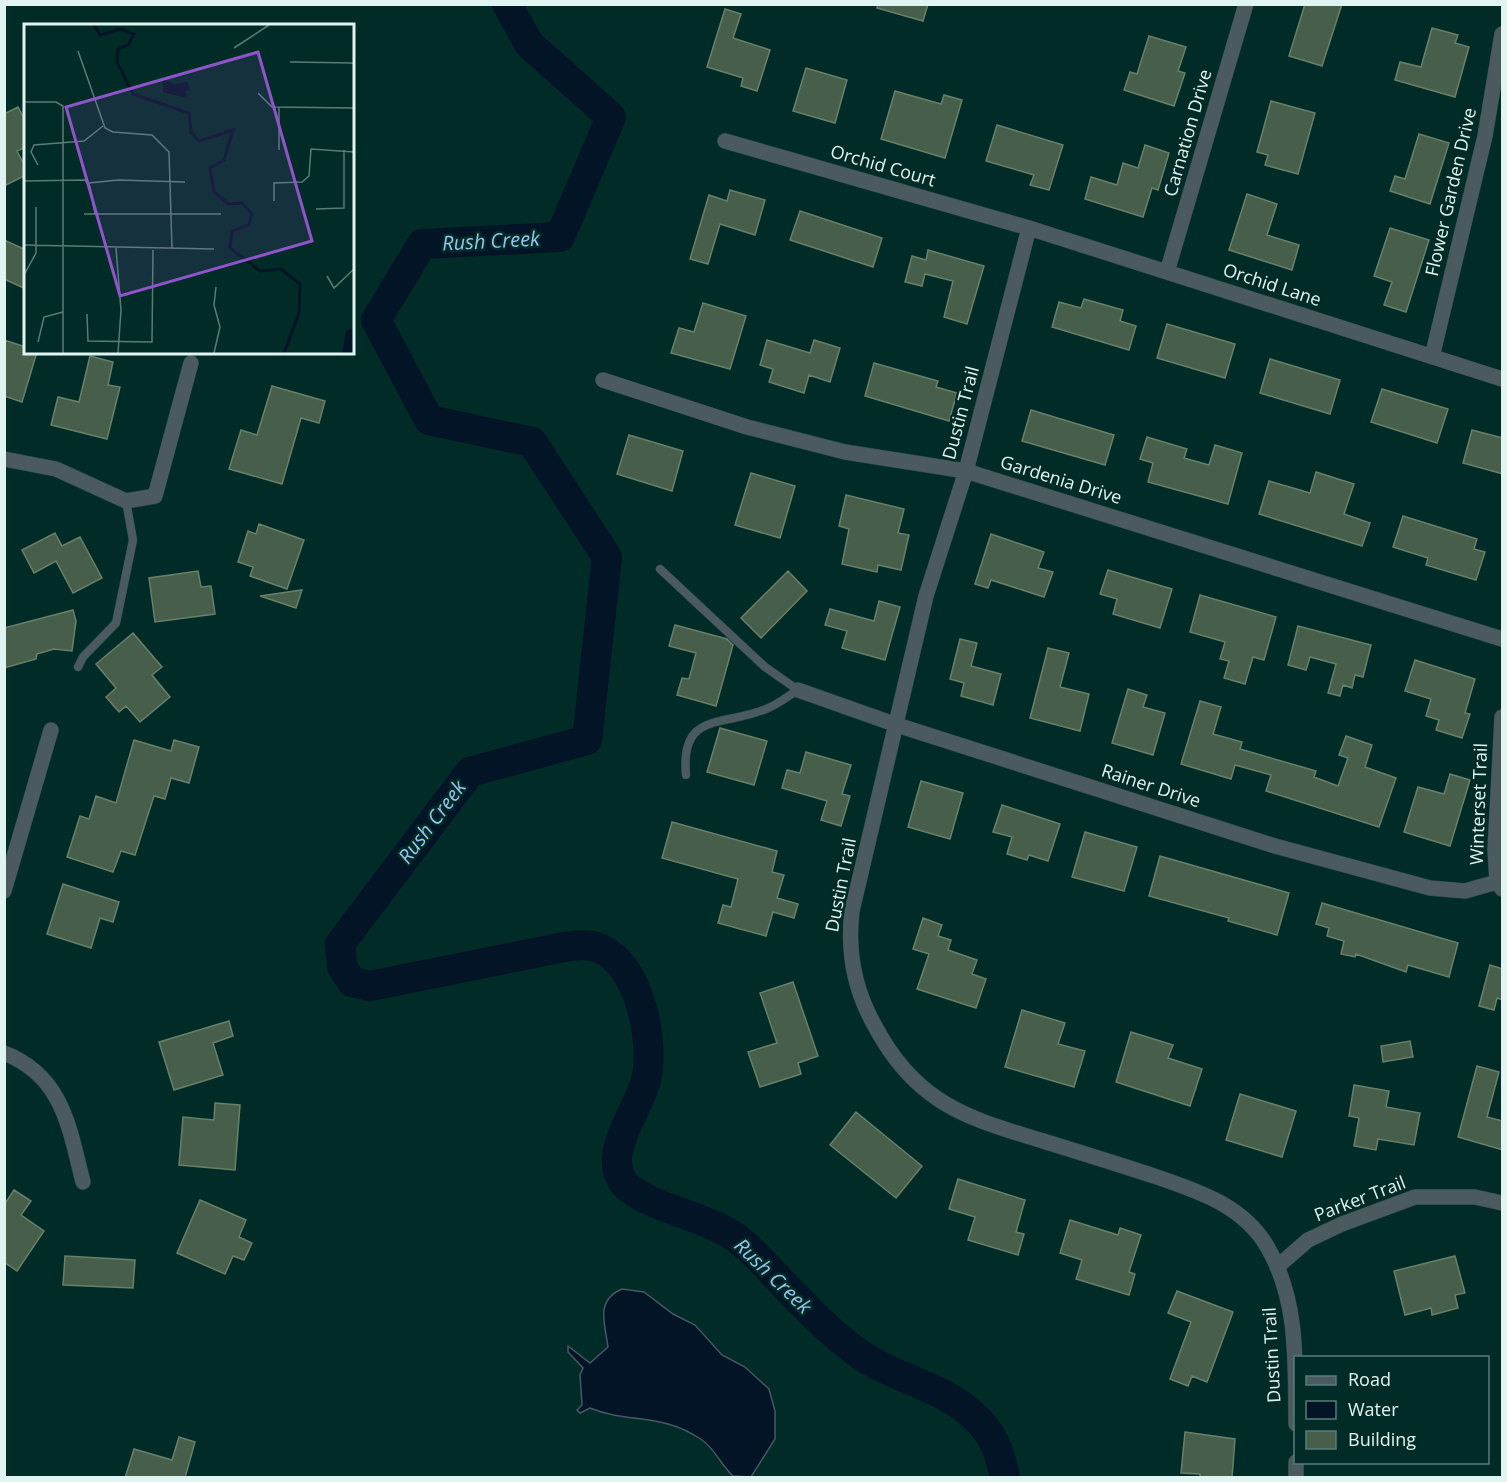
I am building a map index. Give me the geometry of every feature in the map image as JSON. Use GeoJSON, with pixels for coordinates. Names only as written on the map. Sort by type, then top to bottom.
{"type":"FeatureCollection","features":[{"type":"Feature","properties":{"kind":"street","name":"Carnation Drive"},"geometry":{"type":"LineString","coordinates":[[1167,272],[1246,4]]}},
{"type":"Feature","properties":{"kind":"street","name":"Flower Garden Drive"},"geometry":{"type":"LineString","coordinates":[[1432,357],[1485,136],[1503,34]]}},
{"type":"Feature","properties":{"kind":"street","name":"Orchid Court"},"geometry":{"type":"LineString","coordinates":[[725,141],[1029,228]]}},
{"type":"Feature","properties":{"kind":"street","name":"Orchid Lane"},"geometry":{"type":"LineString","coordinates":[[1029,228],[1503,379]]}},
{"type":"Feature","properties":{"kind":"street","name":"Dustin Trail"},"geometry":{"type":"LineString","coordinates":[[1029,228],[966,471],[926,596],[852,911],[848,940],[855,982],[868,1015],[885,1046],[924,1089],[963,1113],[1213,1197],[1253,1229],[1267,1246],[1289,1299],[1294,1356]]}},
{"type":"Feature","properties":{"kind":"street"},"geometry":{"type":"LineString","coordinates":[[4,459],[56,469],[126,501],[155,496],[191,363]]}},
{"type":"Feature","properties":{"kind":"street","name":"Gardenia Drive"},"geometry":{"type":"LineString","coordinates":[[603,380],[747,427],[845,452],[966,471],[1503,639]]}},
{"type":"Feature","properties":{"kind":"street","name":"Rainer Drive"},"geometry":{"type":"LineString","coordinates":[[798,690],[897,725],[1275,846],[1430,888],[1465,891],[1500,886]]}},
{"type":"Feature","properties":{"kind":"street","name":"Winterset Trail"},"geometry":{"type":"LineString","coordinates":[[1500,886],[1495,850],[1503,717]]}},
{"type":"Feature","properties":{"kind":"street"},"geometry":{"type":"LineString","coordinates":[[4,891],[51,730]]}},
{"type":"Feature","properties":{"kind":"street"},"geometry":{"type":"LineString","coordinates":[[4,1053],[35,1070],[52,1088],[66,1114],[82,1182]]}},
{"type":"Feature","properties":{"kind":"street","name":"Parker Trail"},"geometry":{"type":"LineString","coordinates":[[1276,1267],[1308,1240],[1373,1211],[1415,1197],[1475,1197],[1503,1203]]}},
{"type":"Feature","properties":{"kind":"lane"},"geometry":{"type":"LineString","coordinates":[[78,667],[83,657],[116,623],[133,540],[126,501]]}},
{"type":"Feature","properties":{"kind":"lane"},"geometry":{"type":"LineString","coordinates":[[660,568],[765,667],[798,690],[768,709],[702,727],[689,737],[684,753],[686,775]]}},
{"type":"Feature","properties":{"kind":"water"},"geometry":{"type":"Polygon","coordinates":[[[622,1289],[644,1292],[673,1314],[695,1325],[722,1355],[745,1367],[769,1389],[775,1411],[775,1439],[751,1477],[733,1476],[707,1444],[673,1425],[618,1416],[590,1408],[580,1413],[577,1410],[582,1405],[580,1375],[583,1368],[568,1352],[568,1346],[590,1363],[608,1347],[604,1321],[605,1306],[608,1299],[622,1289]]]}},
{"type":"Feature","properties":{"kind":"building"},"geometry":{"type":"Polygon","coordinates":[[[878,4],[928,4],[923,21],[877,8],[878,4]]]}},
{"type":"Feature","properties":{"kind":"building"},"geometry":{"type":"Polygon","coordinates":[[[1305,4],[1342,4],[1322,66],[1289,56],[1305,4]]]}},
{"type":"Feature","properties":{"kind":"building"},"geometry":{"type":"Polygon","coordinates":[[[725,9],[741,14],[733,38],[770,50],[757,91],[741,86],[743,78],[707,67],[725,9]]]}},
{"type":"Feature","properties":{"kind":"building"},"geometry":{"type":"Polygon","coordinates":[[[1432,28],[1458,35],[1455,43],[1469,47],[1455,97],[1395,80],[1400,62],[1421,67],[1432,28]]]}},
{"type":"Feature","properties":{"kind":"building"},"geometry":{"type":"Polygon","coordinates":[[[1149,36],[1186,47],[1178,71],[1185,73],[1174,106],[1124,90],[1130,72],[1137,74],[1149,36]]]}},
{"type":"Feature","properties":{"kind":"building"},"geometry":{"type":"Polygon","coordinates":[[[806,68],[847,80],[835,123],[793,111],[806,68]]]}},
{"type":"Feature","properties":{"kind":"building"},"geometry":{"type":"Polygon","coordinates":[[[895,91],[941,104],[944,95],[962,100],[945,158],[881,139],[895,91]]]}},
{"type":"Feature","properties":{"kind":"building"},"geometry":{"type":"Polygon","coordinates":[[[1271,101],[1315,113],[1298,174],[1265,165],[1268,155],[1257,152],[1271,101]]]}},
{"type":"Feature","properties":{"kind":"building"},"geometry":{"type":"Polygon","coordinates":[[[18,107],[24,118],[24,148],[17,151],[24,164],[24,176],[4,186],[4,114],[18,107]]]}},
{"type":"Feature","properties":{"kind":"building"},"geometry":{"type":"Polygon","coordinates":[[[997,125],[1063,145],[1049,190],[1030,185],[1034,175],[986,161],[997,125]]]}},
{"type":"Feature","properties":{"kind":"building"},"geometry":{"type":"Polygon","coordinates":[[[1419,134],[1449,143],[1430,204],[1390,191],[1395,176],[1405,179],[1419,134]]]}},
{"type":"Feature","properties":{"kind":"building"},"geometry":{"type":"Polygon","coordinates":[[[1145,145],[1169,153],[1158,190],[1152,188],[1143,217],[1085,199],[1091,177],[1117,185],[1123,163],[1138,168],[1145,145]]]}},
{"type":"Feature","properties":{"kind":"building"},"geometry":{"type":"Polygon","coordinates":[[[730,190],[765,200],[755,235],[720,224],[708,264],[690,259],[709,195],[727,201],[730,190]]]}},
{"type":"Feature","properties":{"kind":"building"},"geometry":{"type":"Polygon","coordinates":[[[1247,194],[1277,204],[1267,235],[1299,245],[1292,270],[1229,250],[1247,194]]]}},
{"type":"Feature","properties":{"kind":"building"},"geometry":{"type":"Polygon","coordinates":[[[800,211],[882,238],[873,267],[790,240],[800,211]]]}},
{"type":"Feature","properties":{"kind":"building"},"geometry":{"type":"Polygon","coordinates":[[[1390,228],[1429,240],[1406,312],[1384,305],[1392,282],[1374,276],[1390,228]]]}},
{"type":"Feature","properties":{"kind":"building"},"geometry":{"type":"Polygon","coordinates":[[[4,240],[24,249],[24,288],[4,279],[4,240]]]}},
{"type":"Feature","properties":{"kind":"building"},"geometry":{"type":"Polygon","coordinates":[[[928,250],[984,266],[967,324],[944,317],[953,281],[925,274],[922,286],[905,282],[912,256],[926,260],[928,250]]]}},
{"type":"Feature","properties":{"kind":"building"},"geometry":{"type":"Polygon","coordinates":[[[1084,299],[1123,310],[1120,321],[1136,326],[1129,350],[1052,327],[1059,302],[1081,308],[1084,299]]]}},
{"type":"Feature","properties":{"kind":"building"},"geometry":{"type":"Polygon","coordinates":[[[703,303],[746,316],[730,369],[671,353],[679,328],[694,332],[703,303]]]}},
{"type":"Feature","properties":{"kind":"building"},"geometry":{"type":"Polygon","coordinates":[[[1167,324],[1235,344],[1225,378],[1157,358],[1167,324]]]}},
{"type":"Feature","properties":{"kind":"building"},"geometry":{"type":"Polygon","coordinates":[[[4,340],[24,346],[24,354],[36,354],[22,402],[4,396],[4,340]]]}},
{"type":"Feature","properties":{"kind":"building"},"geometry":{"type":"Polygon","coordinates":[[[767,340],[810,353],[814,340],[840,348],[830,382],[809,375],[804,393],[769,382],[773,369],[760,365],[767,340]]]}},
{"type":"Feature","properties":{"kind":"building"},"geometry":{"type":"Polygon","coordinates":[[[90,356],[113,362],[108,385],[120,387],[107,439],[51,425],[58,397],[79,402],[90,356]]]}},
{"type":"Feature","properties":{"kind":"building"},"geometry":{"type":"Polygon","coordinates":[[[1270,359],[1340,380],[1330,414],[1260,393],[1270,359]]]}},
{"type":"Feature","properties":{"kind":"building"},"geometry":{"type":"Polygon","coordinates":[[[874,363],[938,381],[936,387],[957,393],[949,421],[865,396],[874,363]]]}},
{"type":"Feature","properties":{"kind":"building"},"geometry":{"type":"Polygon","coordinates":[[[272,386],[325,401],[319,423],[301,418],[282,484],[229,469],[241,430],[257,435],[272,386]]]}},
{"type":"Feature","properties":{"kind":"building"},"geometry":{"type":"Polygon","coordinates":[[[1382,389],[1448,409],[1437,443],[1371,422],[1382,389]]]}},
{"type":"Feature","properties":{"kind":"building"},"geometry":{"type":"Polygon","coordinates":[[[1031,410],[1114,435],[1105,465],[1022,441],[1031,410]]]}},
{"type":"Feature","properties":{"kind":"building"},"geometry":{"type":"Polygon","coordinates":[[[1472,430],[1503,438],[1503,474],[1463,463],[1472,430]]]}},
{"type":"Feature","properties":{"kind":"building"},"geometry":{"type":"Polygon","coordinates":[[[629,435],[683,451],[672,491],[617,474],[629,435]]]}},
{"type":"Feature","properties":{"kind":"building"},"geometry":{"type":"Polygon","coordinates":[[[1147,437],[1187,449],[1184,458],[1209,465],[1215,445],[1242,453],[1228,504],[1148,482],[1153,463],[1140,459],[1147,437]]]}},
{"type":"Feature","properties":{"kind":"building"},"geometry":{"type":"Polygon","coordinates":[[[1316,472],[1354,484],[1344,514],[1370,523],[1362,546],[1259,514],[1269,481],[1310,493],[1316,472]]]}},
{"type":"Feature","properties":{"kind":"building"},"geometry":{"type":"Polygon","coordinates":[[[751,473],[795,486],[780,538],[735,525],[751,473]]]}},
{"type":"Feature","properties":{"kind":"building"},"geometry":{"type":"Polygon","coordinates":[[[846,495],[904,509],[898,533],[909,535],[901,570],[878,565],[877,572],[842,564],[849,529],[839,526],[846,495]]]}},
{"type":"Feature","properties":{"kind":"building"},"geometry":{"type":"Polygon","coordinates":[[[1403,516],[1477,539],[1474,549],[1485,552],[1476,580],[1426,565],[1428,558],[1393,547],[1403,516]]]}},
{"type":"Feature","properties":{"kind":"building"},"geometry":{"type":"Polygon","coordinates":[[[259,524],[304,540],[287,589],[250,576],[253,567],[238,562],[248,531],[256,534],[259,524]]]}},
{"type":"Feature","properties":{"kind":"building"},"geometry":{"type":"Polygon","coordinates":[[[55,533],[62,546],[80,537],[102,578],[73,593],[56,561],[34,573],[22,550],[55,533]]]}},
{"type":"Feature","properties":{"kind":"building"},"geometry":{"type":"Polygon","coordinates":[[[991,534],[1044,552],[1038,568],[1053,572],[1044,597],[991,580],[988,588],[975,584],[991,534]]]}},
{"type":"Feature","properties":{"kind":"building"},"geometry":{"type":"Polygon","coordinates":[[[1108,570],[1172,589],[1160,628],[1113,614],[1117,599],[1100,594],[1108,570]]]}},
{"type":"Feature","properties":{"kind":"building"},"geometry":{"type":"Polygon","coordinates":[[[198,571],[201,587],[211,586],[215,614],[155,622],[149,578],[198,571]]]}},
{"type":"Feature","properties":{"kind":"building"},"geometry":{"type":"Polygon","coordinates":[[[788,571],[807,591],[761,638],[741,618],[788,571]]]}},
{"type":"Feature","properties":{"kind":"building"},"geometry":{"type":"Polygon","coordinates":[[[302,590],[296,608],[260,596],[302,590]]]}},
{"type":"Feature","properties":{"kind":"building"},"geometry":{"type":"Polygon","coordinates":[[[1200,595],[1276,617],[1264,660],[1253,657],[1245,684],[1224,678],[1229,661],[1220,659],[1225,642],[1190,632],[1200,595]]]}},
{"type":"Feature","properties":{"kind":"building"},"geometry":{"type":"Polygon","coordinates":[[[879,601],[900,607],[885,660],[842,648],[847,631],[825,625],[830,609],[874,621],[879,601]]]}},
{"type":"Feature","properties":{"kind":"building"},"geometry":{"type":"Polygon","coordinates":[[[73,610],[76,621],[72,651],[54,649],[37,654],[36,659],[4,668],[4,628],[73,610]]]}},
{"type":"Feature","properties":{"kind":"building"},"geometry":{"type":"Polygon","coordinates":[[[675,625],[727,639],[733,645],[716,706],[677,695],[682,678],[689,679],[696,653],[669,646],[675,625]]]}},
{"type":"Feature","properties":{"kind":"building"},"geometry":{"type":"Polygon","coordinates":[[[1298,626],[1371,645],[1363,677],[1355,675],[1352,688],[1343,685],[1340,696],[1328,693],[1336,664],[1310,657],[1306,670],[1288,665],[1298,626]]]}},
{"type":"Feature","properties":{"kind":"building"},"geometry":{"type":"Polygon","coordinates":[[[133,633],[162,667],[152,675],[170,697],[140,722],[126,706],[119,712],[106,697],[116,688],[96,664],[133,633]]]}},
{"type":"Feature","properties":{"kind":"building"},"geometry":{"type":"Polygon","coordinates":[[[960,639],[977,643],[971,666],[1001,674],[993,705],[961,696],[964,683],[950,679],[960,639]]]}},
{"type":"Feature","properties":{"kind":"building"},"geometry":{"type":"Polygon","coordinates":[[[1048,648],[1069,653],[1060,687],[1089,694],[1080,731],[1030,718],[1048,648]]]}},
{"type":"Feature","properties":{"kind":"building"},"geometry":{"type":"Polygon","coordinates":[[[1415,660],[1475,679],[1465,713],[1470,714],[1462,738],[1436,730],[1439,720],[1426,716],[1431,699],[1405,691],[1415,660]]]}},
{"type":"Feature","properties":{"kind":"building"},"geometry":{"type":"Polygon","coordinates":[[[1128,689],[1147,695],[1143,707],[1165,713],[1153,755],[1112,743],[1128,689]]]}},
{"type":"Feature","properties":{"kind":"building"},"geometry":{"type":"Polygon","coordinates":[[[1200,701],[1221,707],[1213,734],[1242,742],[1240,749],[1316,771],[1314,777],[1338,786],[1348,758],[1339,755],[1346,736],[1372,745],[1365,767],[1396,778],[1379,827],[1266,791],[1271,775],[1235,765],[1231,779],[1181,764],[1200,701]]]}},
{"type":"Feature","properties":{"kind":"building"},"geometry":{"type":"Polygon","coordinates":[[[720,728],[767,741],[754,785],[707,772],[720,728]]]}},
{"type":"Feature","properties":{"kind":"building"},"geometry":{"type":"Polygon","coordinates":[[[134,740],[171,751],[174,740],[199,747],[189,783],[171,778],[165,799],[154,796],[135,855],[121,851],[113,872],[67,857],[80,816],[89,819],[96,796],[116,803],[134,740]]]}},
{"type":"Feature","properties":{"kind":"building"},"geometry":{"type":"Polygon","coordinates":[[[806,752],[851,765],[842,794],[850,796],[841,826],[821,820],[827,801],[782,788],[787,770],[800,773],[806,752]]]}},
{"type":"Feature","properties":{"kind":"building"},"geometry":{"type":"Polygon","coordinates":[[[1450,774],[1470,780],[1450,846],[1404,832],[1418,787],[1444,794],[1450,774]]]}},
{"type":"Feature","properties":{"kind":"building"},"geometry":{"type":"Polygon","coordinates":[[[921,781],[963,793],[950,839],[908,827],[921,781]]]}},
{"type":"Feature","properties":{"kind":"building"},"geometry":{"type":"Polygon","coordinates":[[[1002,805],[1060,824],[1048,861],[1029,855],[1027,860],[1007,854],[1012,837],[993,832],[1002,805]]]}},
{"type":"Feature","properties":{"kind":"building"},"geometry":{"type":"Polygon","coordinates":[[[672,822],[777,851],[772,872],[784,875],[777,898],[798,904],[794,918],[773,912],[766,936],[718,923],[723,905],[731,907],[738,879],[662,858],[672,822]]]}},
{"type":"Feature","properties":{"kind":"building"},"geometry":{"type":"Polygon","coordinates":[[[1085,832],[1137,847],[1124,891],[1072,877],[1085,832]]]}},
{"type":"Feature","properties":{"kind":"building"},"geometry":{"type":"Polygon","coordinates":[[[1160,856],[1289,893],[1277,935],[1228,921],[1229,918],[1149,896],[1160,856]]]}},
{"type":"Feature","properties":{"kind":"building"},"geometry":{"type":"Polygon","coordinates":[[[63,884],[119,902],[113,922],[100,918],[91,948],[47,934],[63,884]]]}},
{"type":"Feature","properties":{"kind":"building"},"geometry":{"type":"Polygon","coordinates":[[[1322,903],[1458,943],[1449,977],[1408,965],[1406,972],[1356,954],[1355,957],[1341,954],[1344,941],[1327,936],[1329,928],[1316,924],[1322,903]]]}},
{"type":"Feature","properties":{"kind":"building"},"geometry":{"type":"Polygon","coordinates":[[[923,918],[942,925],[938,936],[951,940],[948,950],[977,960],[972,974],[986,979],[976,1008],[917,989],[929,954],[913,949],[923,918]]]}},
{"type":"Feature","properties":{"kind":"building"},"geometry":{"type":"Polygon","coordinates":[[[1490,965],[1503,969],[1503,1000],[1497,998],[1494,1010],[1479,1006],[1490,965]]]}},
{"type":"Feature","properties":{"kind":"building"},"geometry":{"type":"Polygon","coordinates":[[[793,982],[818,1056],[798,1063],[801,1074],[760,1087],[748,1052],[777,1043],[760,993],[793,982]]]}},
{"type":"Feature","properties":{"kind":"building"},"geometry":{"type":"Polygon","coordinates":[[[1022,1010],[1065,1023],[1058,1044],[1085,1051],[1074,1087],[1005,1067],[1022,1010]]]}},
{"type":"Feature","properties":{"kind":"building"},"geometry":{"type":"Polygon","coordinates":[[[229,1021],[233,1036],[213,1043],[223,1075],[174,1090],[159,1042],[229,1021]]]}},
{"type":"Feature","properties":{"kind":"building"},"geometry":{"type":"Polygon","coordinates":[[[1131,1032],[1173,1045],[1168,1058],[1202,1069],[1190,1106],[1116,1082],[1131,1032]]]}},
{"type":"Feature","properties":{"kind":"building"},"geometry":{"type":"Polygon","coordinates":[[[1410,1041],[1413,1057],[1383,1062],[1381,1046],[1410,1041]]]}},
{"type":"Feature","properties":{"kind":"building"},"geometry":{"type":"Polygon","coordinates":[[[1477,1066],[1499,1072],[1487,1117],[1503,1121],[1503,1150],[1458,1137],[1477,1066]]]}},
{"type":"Feature","properties":{"kind":"building"},"geometry":{"type":"Polygon","coordinates":[[[1354,1085],[1389,1091],[1386,1107],[1420,1113],[1414,1145],[1378,1139],[1376,1150],[1354,1146],[1359,1118],[1349,1116],[1354,1085]]]}},
{"type":"Feature","properties":{"kind":"building"},"geometry":{"type":"Polygon","coordinates":[[[1240,1094],[1296,1111],[1282,1157],[1226,1140],[1240,1094]]]}},
{"type":"Feature","properties":{"kind":"building"},"geometry":{"type":"Polygon","coordinates":[[[215,1103],[240,1105],[235,1170],[179,1165],[183,1117],[214,1120],[215,1103]]]}},
{"type":"Feature","properties":{"kind":"building"},"geometry":{"type":"Polygon","coordinates":[[[856,1112],[922,1166],[896,1198],[830,1145],[856,1112]]]}},
{"type":"Feature","properties":{"kind":"building"},"geometry":{"type":"Polygon","coordinates":[[[958,1179],[1025,1200],[1016,1232],[1024,1234],[1018,1255],[968,1240],[975,1217],[949,1209],[958,1179]]]}},
{"type":"Feature","properties":{"kind":"building"},"geometry":{"type":"Polygon","coordinates":[[[14,1190],[31,1201],[21,1215],[44,1231],[17,1271],[4,1262],[4,1205],[14,1190]]]}},
{"type":"Feature","properties":{"kind":"building"},"geometry":{"type":"Polygon","coordinates":[[[200,1200],[246,1220],[239,1237],[252,1243],[244,1260],[233,1256],[225,1274],[177,1253],[200,1200]]]}},
{"type":"Feature","properties":{"kind":"building"},"geometry":{"type":"Polygon","coordinates":[[[1070,1220],[1118,1235],[1120,1228],[1141,1235],[1129,1272],[1135,1274],[1129,1295],[1076,1279],[1082,1260],[1060,1253],[1070,1220]]]}},
{"type":"Feature","properties":{"kind":"building"},"geometry":{"type":"Polygon","coordinates":[[[65,1256],[135,1260],[133,1288],[63,1285],[65,1256]]]}},
{"type":"Feature","properties":{"kind":"building"},"geometry":{"type":"Polygon","coordinates":[[[1455,1256],[1465,1293],[1455,1295],[1458,1308],[1432,1315],[1431,1308],[1405,1315],[1394,1271],[1455,1256]]]}},
{"type":"Feature","properties":{"kind":"building"},"geometry":{"type":"Polygon","coordinates":[[[1177,1291],[1233,1312],[1207,1382],[1192,1376],[1188,1386],[1170,1379],[1191,1322],[1168,1313],[1177,1291]]]}},
{"type":"Feature","properties":{"kind":"building"},"geometry":{"type":"Polygon","coordinates":[[[1185,1432],[1235,1439],[1232,1478],[1200,1478],[1200,1474],[1181,1473],[1185,1432]]]}},
{"type":"Feature","properties":{"kind":"building"},"geometry":{"type":"Polygon","coordinates":[[[179,1437],[195,1442],[185,1478],[125,1478],[134,1449],[172,1460],[179,1437]]]}},
{"type":"Feature","properties":{"kind":"waterway","name":"Rush Creek"},"geometry":{"type":"LineString","coordinates":[[507,4],[529,44],[611,117],[560,237],[422,244],[376,320],[429,420],[532,442],[607,557],[587,740],[470,772],[340,944],[342,967],[352,982],[370,986],[574,946],[594,946],[613,957],[625,970],[634,987],[646,1026],[648,1046],[646,1080],[622,1137],[617,1157],[618,1171],[624,1183],[655,1203],[707,1222],[732,1235],[753,1252],[824,1325],[858,1353],[887,1370],[934,1390],[963,1407],[982,1424],[992,1438],[1005,1478]]}}]}
